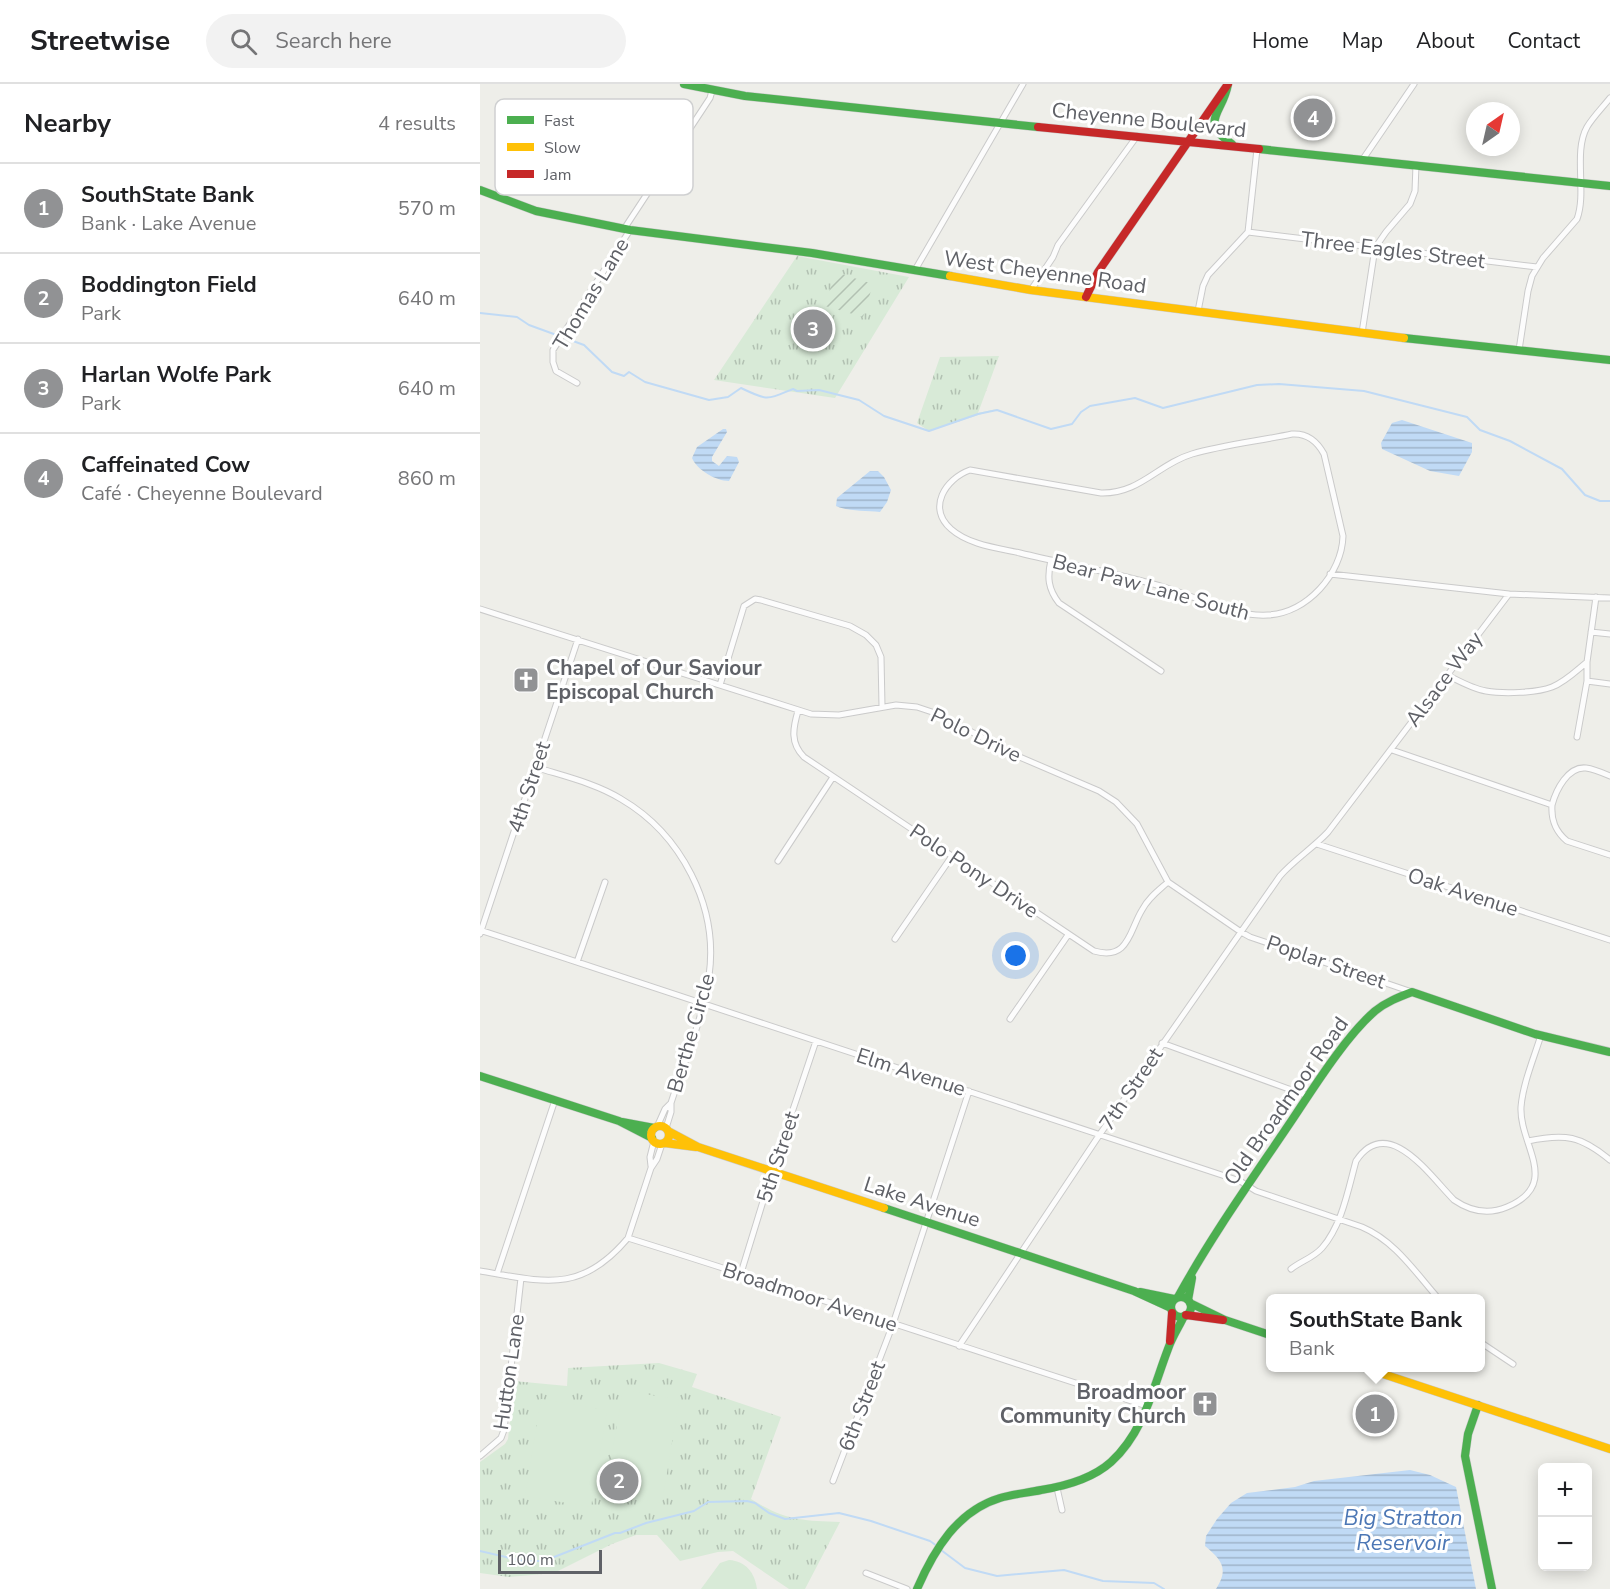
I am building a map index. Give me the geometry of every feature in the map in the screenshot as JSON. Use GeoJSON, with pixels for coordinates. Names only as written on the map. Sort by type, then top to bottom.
{"type":"FeatureCollection","features":[{"type":"Feature","properties":{"kind":"main road","name":"Cheyenne Boulevard"},"geometry":{"type":"LineString","coordinates":[[684,84],[745,96],[1610,186]]}},
{"type":"Feature","properties":{"kind":"main road"},"geometry":{"type":"LineString","coordinates":[[1086,297],[1098,272],[1228,84]]}},
{"type":"Feature","properties":{"kind":"main road"},"geometry":{"type":"LineString","coordinates":[[1228,84],[1228,93],[1217,109],[1212,122],[1215,131],[1236,147]]}},
{"type":"Feature","properties":{"kind":"main road","name":"West Cheyenne Road"},"geometry":{"type":"LineString","coordinates":[[480,190],[546,214],[627,229],[797,251],[1031,290],[1362,333],[1610,360]]}},
{"type":"Feature","properties":{"kind":"main road"},"geometry":{"type":"LineString","coordinates":[[1412,992],[1541,1035],[1610,1052]]}},
{"type":"Feature","properties":{"kind":"main road","name":"Old Broadmoor Road"},"geometry":{"type":"LineString","coordinates":[[1176,1298],[1204,1250],[1308,1096],[1352,1036],[1375,1011],[1388,1002],[1412,992]]}},
{"type":"Feature","properties":{"kind":"main road","name":"Lake Avenue"},"geometry":{"type":"LineString","coordinates":[[480,1076],[620,1122],[658,1142],[698,1147]]}},
{"type":"Feature","properties":{"kind":"main road","name":"Lake Avenue"},"geometry":{"type":"LineString","coordinates":[[620,1122],[662,1129],[698,1147],[1134,1291],[1172,1310]]}},
{"type":"Feature","properties":{"kind":"main road"},"geometry":{"type":"LineString","coordinates":[[662,1129],[670,1135],[658,1142],[662,1129]]}},
{"type":"Feature","properties":{"kind":"main road","name":"Old Broadmoor Road"},"geometry":{"type":"LineString","coordinates":[[1189,1302],[1192,1273]]}},
{"type":"Feature","properties":{"kind":"main road","name":"Lake Avenue"},"geometry":{"type":"LineString","coordinates":[[1134,1291],[1176,1298]]}},
{"type":"Feature","properties":{"kind":"main road"},"geometry":{"type":"LineString","coordinates":[[1169,1346],[1172,1310],[1176,1298],[1225,1320],[1266,1334]]}},
{"type":"Feature","properties":{"kind":"main road"},"geometry":{"type":"LineString","coordinates":[[917,1589],[931,1557],[945,1536],[972,1512],[1000,1497],[1057,1488],[1085,1479],[1110,1462],[1134,1436],[1148,1406],[1169,1346],[1191,1309],[1189,1302]]}},
{"type":"Feature","properties":{"kind":"main road"},"geometry":{"type":"LineString","coordinates":[[1172,1310],[1178,1317],[1225,1320]]}},
{"type":"Feature","properties":{"kind":"main road"},"geometry":{"type":"LineString","coordinates":[[1377,1372],[1610,1449]]}},
{"type":"Feature","properties":{"kind":"main road"},"geometry":{"type":"LineString","coordinates":[[1478,1405],[1468,1434],[1465,1456],[1492,1589]]}},
{"type":"Feature","properties":{"kind":"street"},"geometry":{"type":"LineString","coordinates":[[915,270],[1023,84]]}},
{"type":"Feature","properties":{"kind":"street"},"geometry":{"type":"LineString","coordinates":[[1363,159],[1414,84]]}},
{"type":"Feature","properties":{"kind":"street","name":"Thomas Lane"},"geometry":{"type":"LineString","coordinates":[[693,125],[712,91]]}},
{"type":"Feature","properties":{"kind":"street"},"geometry":{"type":"LineString","coordinates":[[1519,350],[1529,285],[1537,267],[1577,219],[1584,134],[1610,98]]}},
{"type":"Feature","properties":{"kind":"street"},"geometry":{"type":"LineString","coordinates":[[1031,290],[1053,257],[1058,245],[1137,136]]}},
{"type":"Feature","properties":{"kind":"street"},"geometry":{"type":"LineString","coordinates":[[1198,311],[1203,286],[1208,275],[1248,232],[1251,223],[1257,149]]}},
{"type":"Feature","properties":{"kind":"street"},"geometry":{"type":"LineString","coordinates":[[1362,333],[1375,248],[1410,204],[1415,191],[1416,165]]}},
{"type":"Feature","properties":{"kind":"street","name":"Thomas Lane"},"geometry":{"type":"LineString","coordinates":[[577,383],[556,371],[553,350],[649,195]]}},
{"type":"Feature","properties":{"kind":"street","name":"Three Eagles Street"},"geometry":{"type":"LineString","coordinates":[[1248,232],[1537,267]]}},
{"type":"Feature","properties":{"kind":"street","name":"Bear Paw Lane South"},"geometry":{"type":"LineString","coordinates":[[1298,434],[1305,435],[1316,443],[1327,461],[1343,536],[1339,560],[1317,591],[1302,604],[1279,613],[1255,615],[1129,577],[1051,560],[995,548],[952,530],[946,523],[940,508],[942,491],[954,477],[970,470],[1101,493],[1119,492],[1134,487],[1192,454],[1298,434]]}},
{"type":"Feature","properties":{"kind":"street"},"geometry":{"type":"LineString","coordinates":[[1051,560],[1048,573],[1049,588],[1059,603],[1161,671]]}},
{"type":"Feature","properties":{"kind":"street"},"geometry":{"type":"LineString","coordinates":[[1330,574],[1509,594],[1610,598]]}},
{"type":"Feature","properties":{"kind":"street","name":"Alsace Way"},"geometry":{"type":"LineString","coordinates":[[1317,844],[1392,750],[1509,594]]}},
{"type":"Feature","properties":{"kind":"street"},"geometry":{"type":"LineString","coordinates":[[1577,737],[1587,681],[1587,662],[1596,597]]}},
{"type":"Feature","properties":{"kind":"street"},"geometry":{"type":"LineString","coordinates":[[720,686],[744,606],[755,599],[850,626],[866,634],[876,645],[880,657],[882,706]]}},
{"type":"Feature","properties":{"kind":"street","name":"Polo Drive"},"geometry":{"type":"LineString","coordinates":[[480,609],[798,711],[818,715],[839,715],[882,706],[907,706],[938,714],[1015,755],[1108,795],[1137,824],[1168,882],[1240,932]]}},
{"type":"Feature","properties":{"kind":"street"},"geometry":{"type":"LineString","coordinates":[[1592,632],[1610,634]]}},
{"type":"Feature","properties":{"kind":"street","name":"4th Street"},"geometry":{"type":"LineString","coordinates":[[480,932],[578,639]]}},
{"type":"Feature","properties":{"kind":"street"},"geometry":{"type":"LineString","coordinates":[[1447,675],[1486,691],[1536,691],[1560,683],[1587,662]]}},
{"type":"Feature","properties":{"kind":"street"},"geometry":{"type":"LineString","coordinates":[[1587,681],[1610,684]]}},
{"type":"Feature","properties":{"kind":"street","name":"Polo Pony Drive"},"geometry":{"type":"LineString","coordinates":[[798,711],[793,731],[798,752],[1094,951],[1106,953],[1116,951],[1130,937],[1147,902],[1168,882]]}},
{"type":"Feature","properties":{"kind":"street"},"geometry":{"type":"LineString","coordinates":[[1392,750],[1552,805]]}},
{"type":"Feature","properties":{"kind":"street","name":"Berthe Circle"},"geometry":{"type":"LineString","coordinates":[[535,767],[619,797],[643,814],[676,850],[694,880],[709,932],[710,962],[703,1004],[670,1103],[671,1112],[662,1129]]}},
{"type":"Feature","properties":{"kind":"street"},"geometry":{"type":"LineString","coordinates":[[1610,776],[1586,768],[1579,769],[1558,787],[1552,805],[1553,824],[1562,837],[1567,841],[1610,855]]}},
{"type":"Feature","properties":{"kind":"street"},"geometry":{"type":"LineString","coordinates":[[778,861],[833,777]]}},
{"type":"Feature","properties":{"kind":"street","name":"7th Street"},"geometry":{"type":"LineString","coordinates":[[959,1346],[1100,1134],[1240,932],[1284,872],[1317,844]]}},
{"type":"Feature","properties":{"kind":"street","name":"Oak Avenue"},"geometry":{"type":"LineString","coordinates":[[1317,844],[1608,939]]}},
{"type":"Feature","properties":{"kind":"street"},"geometry":{"type":"LineString","coordinates":[[895,939],[952,856]]}},
{"type":"Feature","properties":{"kind":"street"},"geometry":{"type":"LineString","coordinates":[[577,962],[605,882]]}},
{"type":"Feature","properties":{"kind":"street","name":"Elm Avenue"},"geometry":{"type":"LineString","coordinates":[[480,932],[1100,1134],[1240,1181],[1256,1191],[1362,1227],[1383,1238],[1433,1294]]}},
{"type":"Feature","properties":{"kind":"street","name":"Poplar Street"},"geometry":{"type":"LineString","coordinates":[[1240,932],[1412,992]]}},
{"type":"Feature","properties":{"kind":"street"},"geometry":{"type":"LineString","coordinates":[[1608,939],[1610,932]]}},
{"type":"Feature","properties":{"kind":"street"},"geometry":{"type":"LineString","coordinates":[[1010,1019],[1068,935]]}},
{"type":"Feature","properties":{"kind":"street"},"geometry":{"type":"LineString","coordinates":[[1291,1269],[1321,1249],[1339,1219],[1356,1161],[1360,1154],[1375,1144],[1389,1143],[1401,1148],[1463,1206],[1485,1212],[1504,1208],[1514,1204],[1528,1192],[1533,1184],[1536,1165],[1523,1124],[1521,1104],[1541,1035]]}},
{"type":"Feature","properties":{"kind":"street","name":"5th Street"},"geometry":{"type":"LineString","coordinates":[[741,1273],[816,1041]]}},
{"type":"Feature","properties":{"kind":"street"},"geometry":{"type":"LineString","coordinates":[[1162,1043],[1308,1096]]}},
{"type":"Feature","properties":{"kind":"street","name":"6th Street"},"geometry":{"type":"LineString","coordinates":[[833,1481],[892,1324],[969,1091]]}},
{"type":"Feature","properties":{"kind":"street"},"geometry":{"type":"LineString","coordinates":[[497,1274],[555,1100]]}},
{"type":"Feature","properties":{"kind":"street"},"geometry":{"type":"LineString","coordinates":[[1528,1142],[1549,1137],[1574,1138],[1593,1146],[1610,1160]]}},
{"type":"Feature","properties":{"kind":"street"},"geometry":{"type":"LineString","coordinates":[[480,1271],[552,1281],[592,1271],[610,1257],[628,1238],[651,1168],[650,1157],[658,1142]]}},
{"type":"Feature","properties":{"kind":"street","name":"Broadmoor Avenue"},"geometry":{"type":"LineString","coordinates":[[628,1238],[1148,1406]]}},
{"type":"Feature","properties":{"kind":"street","name":"Hutton Lane"},"geometry":{"type":"LineString","coordinates":[[480,1456],[501,1438],[504,1430],[521,1278]]}},
{"type":"Feature","properties":{"kind":"street"},"geometry":{"type":"LineString","coordinates":[[1485,1345],[1513,1364]]}},
{"type":"Feature","properties":{"kind":"street"},"geometry":{"type":"LineString","coordinates":[[1057,1488],[1062,1510]]}},
{"type":"Feature","properties":{"kind":"street"},"geometry":{"type":"LineString","coordinates":[[866,1573],[907,1589]]}},
{"type":"Feature","properties":{"kind":"green space"},"geometry":{"type":"Polygon","coordinates":[[[797,256],[909,277],[835,398],[714,380],[797,256]]]}},
{"type":"Feature","properties":{"kind":"green space"},"geometry":{"type":"Polygon","coordinates":[[[835,272],[873,284],[863,317],[825,306],[835,272]]]}},
{"type":"Feature","properties":{"kind":"green space"},"geometry":{"type":"Polygon","coordinates":[[[999,356],[978,413],[997,409],[929,431],[917,423],[940,357],[999,356]]]}},
{"type":"Feature","properties":{"kind":"green space"},"geometry":{"type":"Polygon","coordinates":[[[659,1363],[697,1374],[692,1387],[781,1417],[751,1499],[773,1511],[794,1518],[840,1522],[805,1589],[789,1589],[733,1551],[680,1561],[657,1535],[636,1535],[612,1544],[554,1573],[509,1577],[480,1573],[480,1462],[505,1444],[508,1439],[514,1381],[567,1386],[568,1368],[659,1363]]]}},
{"type":"Feature","properties":{"kind":"green space"},"geometry":{"type":"Polygon","coordinates":[[[623,1390],[679,1400],[662,1503],[605,1493],[623,1390]]]}},
{"type":"Feature","properties":{"kind":"green space"},"geometry":{"type":"Polygon","coordinates":[[[541,1399],[607,1410],[591,1507],[525,1496],[541,1399]]]}},
{"type":"Feature","properties":{"kind":"green space"},"geometry":{"type":"Polygon","coordinates":[[[729,1560],[745,1565],[749,1569],[757,1589],[701,1589],[720,1563],[729,1560]]]}},
{"type":"Feature","properties":{"kind":"water"},"geometry":{"type":"Polygon","coordinates":[[[1402,420],[1472,443],[1472,452],[1459,476],[1430,471],[1382,449],[1381,443],[1392,423],[1402,420]]]}},
{"type":"Feature","properties":{"kind":"water"},"geometry":{"type":"Polygon","coordinates":[[[723,429],[727,432],[712,457],[712,461],[719,466],[727,456],[737,457],[739,462],[729,481],[708,474],[698,467],[692,458],[697,447],[723,429]]]}},
{"type":"Feature","properties":{"kind":"water"},"geometry":{"type":"Polygon","coordinates":[[[870,471],[878,471],[891,490],[880,512],[852,510],[836,506],[837,498],[870,471]]]}},
{"type":"Feature","properties":{"kind":"water","name":"Big Stratton Reservoir"},"geometry":{"type":"Polygon","coordinates":[[[1410,1470],[1430,1475],[1456,1487],[1476,1589],[1216,1589],[1223,1570],[1216,1556],[1205,1546],[1206,1536],[1231,1503],[1247,1493],[1295,1487],[1314,1481],[1410,1470]]]}},
{"type":"Feature","properties":{"kind":"waterway"},"geometry":{"type":"LineString","coordinates":[[480,313],[517,317],[529,325],[584,345],[612,372],[624,376],[629,372],[645,382],[709,400],[728,397],[741,388],[762,397],[772,397],[793,389],[797,391],[819,390],[859,400],[884,416],[929,431],[997,410],[1051,429],[1072,424],[1081,412],[1090,406],[1135,398],[1163,408],[1257,385],[1279,384],[1364,391],[1467,417],[1480,430],[1510,441],[1562,469],[1585,495],[1600,501],[1610,501]]}},
{"type":"Feature","properties":{"kind":"waterway"},"geometry":{"type":"LineString","coordinates":[[480,1551],[523,1561],[544,1561],[615,1533],[694,1511],[708,1502],[747,1501],[785,1519],[839,1513],[871,1521],[930,1541],[937,1546]]}},
{"type":"Feature","properties":{"kind":"waterway"},"geometry":{"type":"LineString","coordinates":[[941,1550],[965,1568],[997,1576],[1064,1570],[1103,1581],[1154,1583],[1164,1589]]}},
{"type":"Feature","properties":{"kind":"traffic: fast"},"geometry":{"type":"LineString","coordinates":[[684,84],[745,96],[1038,127]]}},
{"type":"Feature","properties":{"kind":"traffic: fast"},"geometry":{"type":"LineString","coordinates":[[1228,84],[1214,123],[1216,129],[1232,144]]}},
{"type":"Feature","properties":{"kind":"traffic: fast"},"geometry":{"type":"LineString","coordinates":[[1259,149],[1610,186]]}},
{"type":"Feature","properties":{"kind":"traffic: fast"},"geometry":{"type":"LineString","coordinates":[[480,190],[536,211],[630,230],[812,253],[950,276]]}},
{"type":"Feature","properties":{"kind":"traffic: fast"},"geometry":{"type":"LineString","coordinates":[[1404,338],[1610,360]]}},
{"type":"Feature","properties":{"kind":"traffic: fast"},"geometry":{"type":"LineString","coordinates":[[1178,1297],[1219,1229],[1331,1062],[1364,1022],[1388,1002],[1412,992],[1535,1034],[1610,1052]]}},
{"type":"Feature","properties":{"kind":"traffic: fast"},"geometry":{"type":"LineString","coordinates":[[480,1076],[619,1121],[652,1138]]}},
{"type":"Feature","properties":{"kind":"traffic: fast"},"geometry":{"type":"LineString","coordinates":[[622,1122],[654,1128]]}},
{"type":"Feature","properties":{"kind":"traffic: fast"},"geometry":{"type":"LineString","coordinates":[[884,1208],[1134,1291],[1171,1308]]}},
{"type":"Feature","properties":{"kind":"traffic: fast"},"geometry":{"type":"LineString","coordinates":[[1188,1300],[1192,1278]]}},
{"type":"Feature","properties":{"kind":"traffic: fast"},"geometry":{"type":"LineString","coordinates":[[1140,1292],[1174,1299]]}},
{"type":"Feature","properties":{"kind":"traffic: fast"},"geometry":{"type":"LineString","coordinates":[[1181,1297],[1188,1300],[1191,1307],[1188,1314],[1181,1317],[1174,1314],[1171,1307],[1174,1300],[1181,1297]]}},
{"type":"Feature","properties":{"kind":"traffic: fast"},"geometry":{"type":"LineString","coordinates":[[1190,1303],[1225,1320],[1266,1334]]}},
{"type":"Feature","properties":{"kind":"traffic: fast"},"geometry":{"type":"LineString","coordinates":[[917,1589],[939,1546],[959,1522],[971,1512],[1010,1495],[1078,1481],[1096,1473],[1111,1462],[1132,1437],[1140,1423],[1170,1345],[1184,1316]]}},
{"type":"Feature","properties":{"kind":"traffic: fast"},"geometry":{"type":"LineString","coordinates":[[1478,1405],[1468,1434],[1465,1456],[1492,1589]]}},
{"type":"Feature","properties":{"kind":"traffic: slow"},"geometry":{"type":"LineString","coordinates":[[950,276],[1031,290],[1404,338]]}},
{"type":"Feature","properties":{"kind":"traffic: slow"},"geometry":{"type":"LineString","coordinates":[[660,1126],[666,1129],[669,1135],[666,1141],[660,1144],[654,1141],[651,1135],[654,1129],[660,1126]]}},
{"type":"Feature","properties":{"kind":"traffic: slow"},"geometry":{"type":"LineString","coordinates":[[668,1131],[698,1147],[884,1208]]}},
{"type":"Feature","properties":{"kind":"traffic: slow"},"geometry":{"type":"LineString","coordinates":[[665,1143],[696,1147]]}},
{"type":"Feature","properties":{"kind":"traffic: slow"},"geometry":{"type":"LineString","coordinates":[[1377,1372],[1610,1449]]}},
{"type":"Feature","properties":{"kind":"traffic: jam"},"geometry":{"type":"LineString","coordinates":[[1086,297],[1098,272],[1228,84]]}},
{"type":"Feature","properties":{"kind":"traffic: jam"},"geometry":{"type":"LineString","coordinates":[[1038,127],[1259,149]]}},
{"type":"Feature","properties":{"kind":"traffic: jam"},"geometry":{"type":"LineString","coordinates":[[1170,1341],[1172,1313]]}},
{"type":"Feature","properties":{"kind":"traffic: jam"},"geometry":{"type":"LineString","coordinates":[[1186,1315],[1223,1320]]}},
{"type":"Feature","properties":{"kind":"place","name":"Caffeinated Cow"},"geometry":{"type":"Point","coordinates":[1313,118]}},
{"type":"Feature","properties":{"kind":"place","name":"Harlan Wolfe Park"},"geometry":{"type":"Point","coordinates":[813,329]}},
{"type":"Feature","properties":{"kind":"place","name":"Chapel of Our Saviour Episcopal Church"},"geometry":{"type":"Point","coordinates":[526,680]}},
{"type":"Feature","properties":{"kind":"place","name":"Broadmoor Community Church"},"geometry":{"type":"Point","coordinates":[1205,1404]}},
{"type":"Feature","properties":{"kind":"place","name":"SouthState Bank"},"geometry":{"type":"Point","coordinates":[1375,1414]}},
{"type":"Feature","properties":{"kind":"place","name":"Boddington Field"},"geometry":{"type":"Point","coordinates":[619,1481]}}]}
